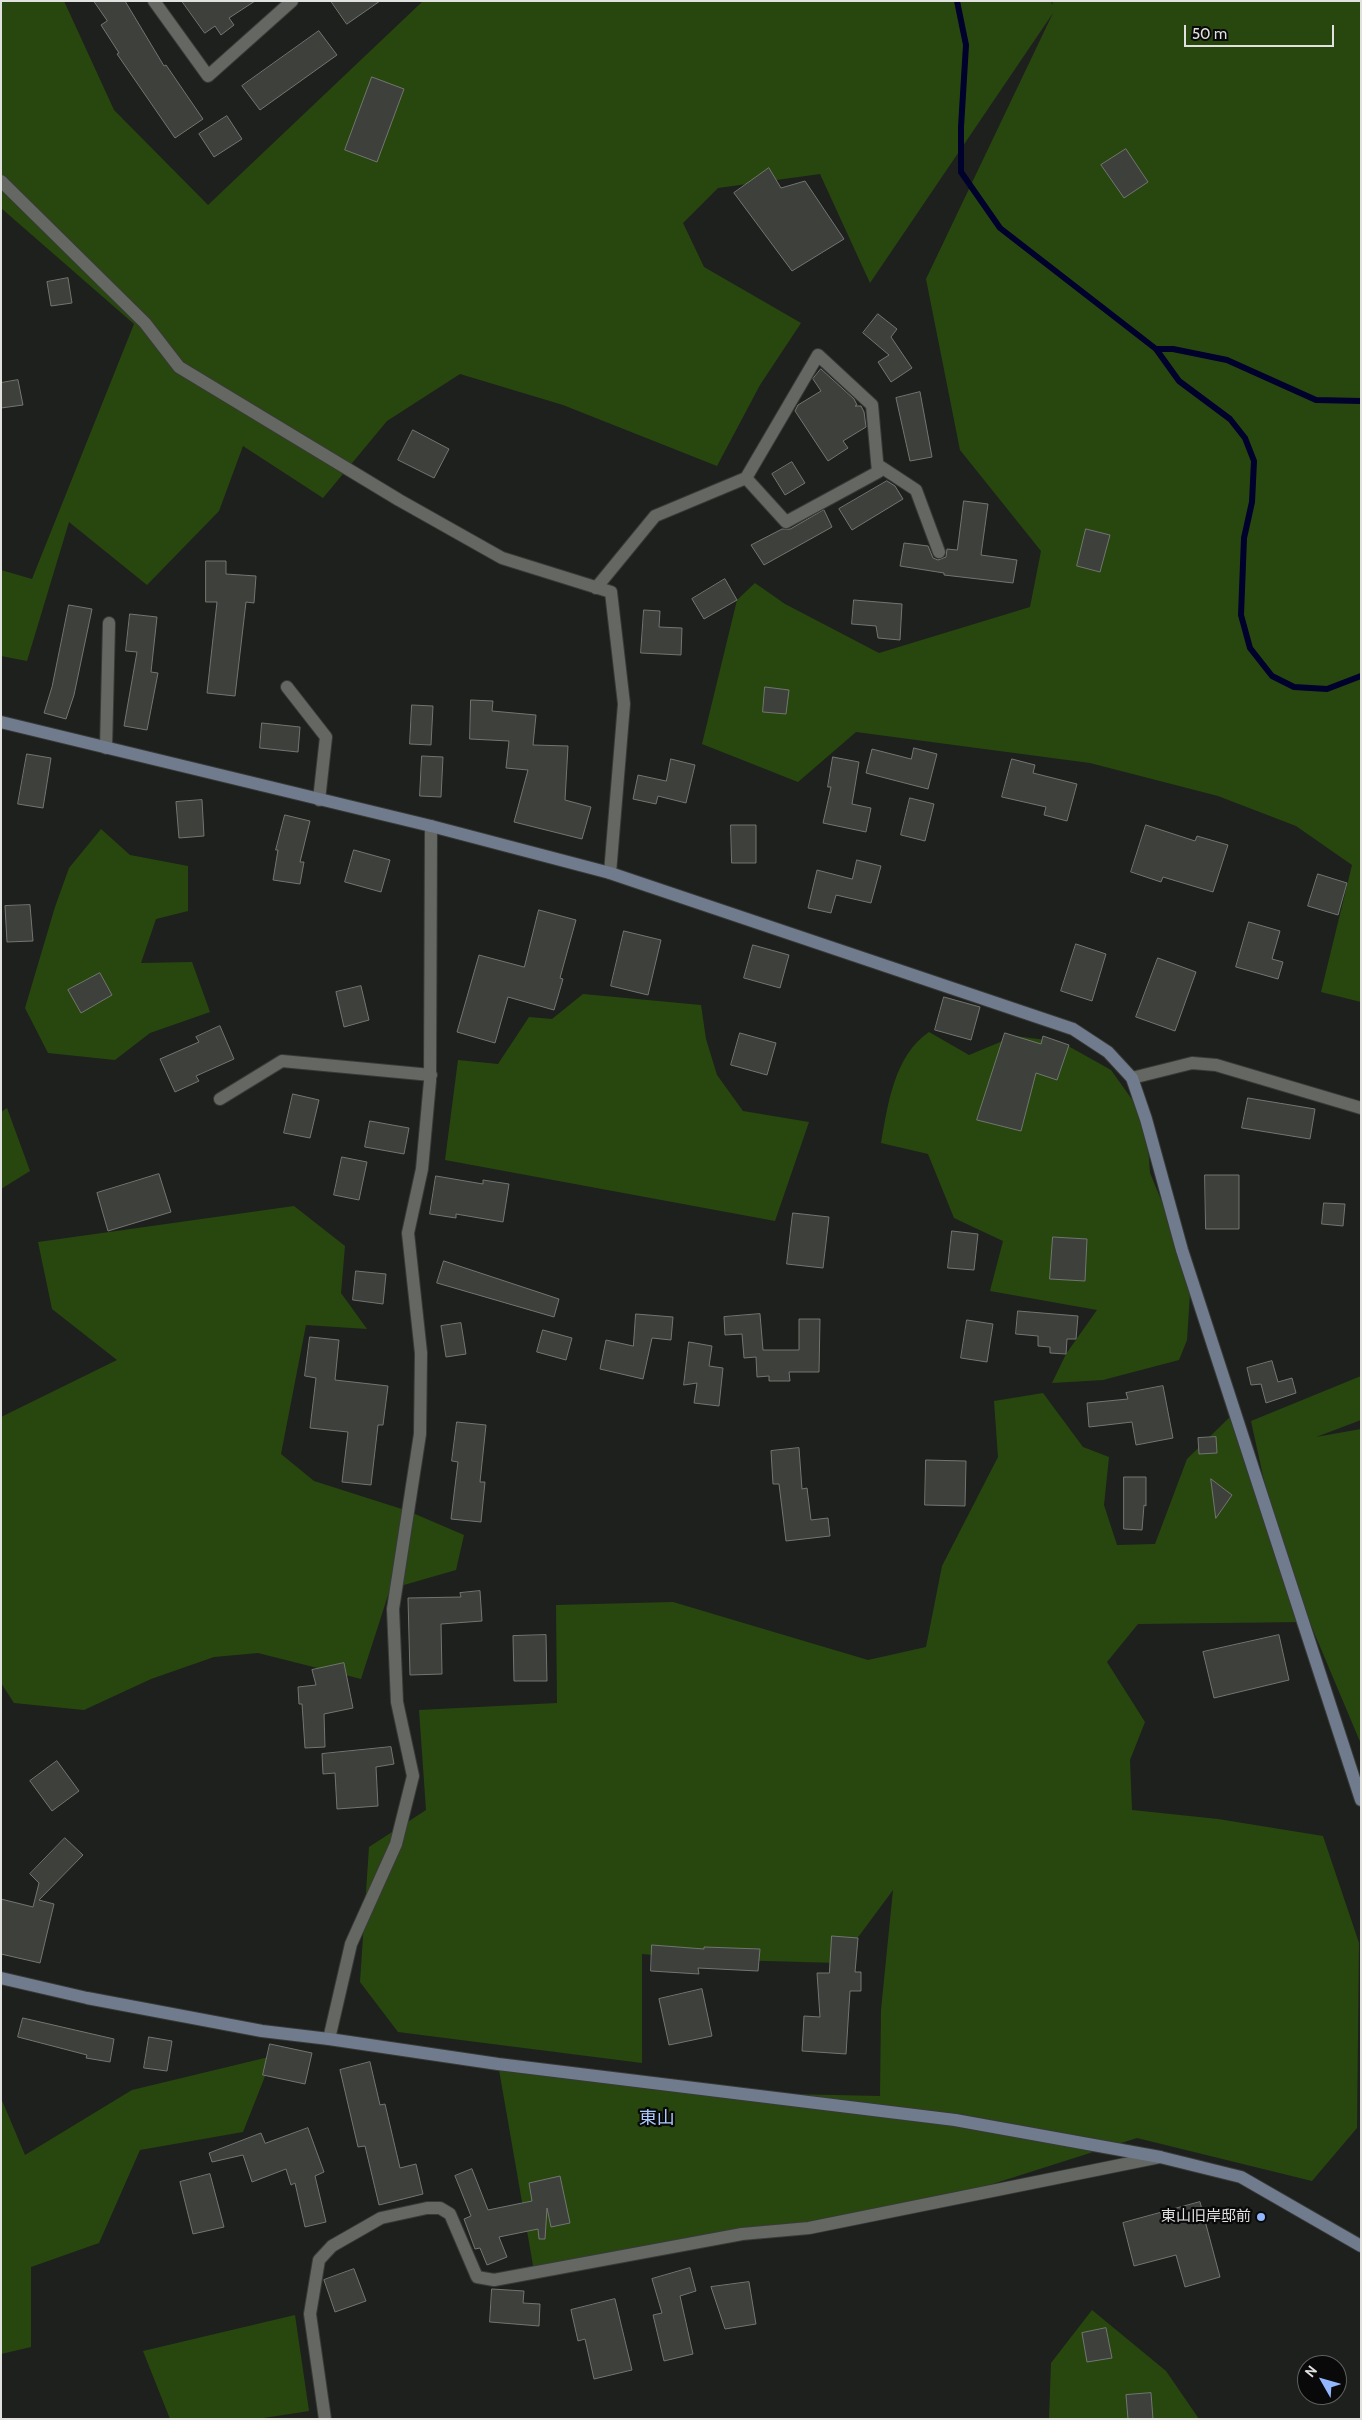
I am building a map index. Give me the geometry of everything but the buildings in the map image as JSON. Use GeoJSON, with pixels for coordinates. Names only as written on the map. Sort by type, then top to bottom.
{"type":"FeatureCollection","features":[{"type":"Feature","properties":{"kind":"street"},"geometry":{"type":"LineString","coordinates":[[154,1],[208,76],[292,1]]}},
{"type":"Feature","properties":{"kind":"street"},"geometry":{"type":"LineString","coordinates":[[1,181],[144,323],[179,367],[399,500],[502,558],[611,592],[624,704],[610,873]]}},
{"type":"Feature","properties":{"kind":"street"},"geometry":{"type":"LineString","coordinates":[[596,588],[655,516],[746,478],[818,356],[872,405],[878,472],[786,522],[746,478]]}},
{"type":"Feature","properties":{"kind":"street"},"geometry":{"type":"LineString","coordinates":[[878,466],[916,490],[939,552]]}},
{"type":"Feature","properties":{"kind":"street"},"geometry":{"type":"LineString","coordinates":[[106,748],[109,623]]}},
{"type":"Feature","properties":{"kind":"street"},"geometry":{"type":"LineString","coordinates":[[286,687],[326,737],[319,800]]}},
{"type":"Feature","properties":{"kind":"street"},"geometry":{"type":"LineString","coordinates":[[1,722],[431,826],[610,873],[1073,1029],[1108,1052],[1132,1078],[1146,1119],[1187,1267],[1361,1800]]}},
{"type":"Feature","properties":{"kind":"street"},"geometry":{"type":"LineString","coordinates":[[329,2039],[351,1944],[396,1844],[413,1776],[397,1702],[393,1609],[420,1434],[421,1353],[408,1233],[422,1169],[431,1074],[431,826]]}},
{"type":"Feature","properties":{"kind":"street"},"geometry":{"type":"LineString","coordinates":[[220,1099],[282,1061],[431,1074]]}},
{"type":"Feature","properties":{"kind":"street"},"geometry":{"type":"LineString","coordinates":[[1132,1078],[1192,1063],[1216,1064],[1361,1108]]}},
{"type":"Feature","properties":{"kind":"street"},"geometry":{"type":"LineString","coordinates":[[1,1978],[87,1998],[262,2032],[329,2039],[498,2064],[955,2120],[1160,2158],[1241,2177],[1361,2246]]}},
{"type":"Feature","properties":{"kind":"street"},"geometry":{"type":"LineString","coordinates":[[325,2419],[310,2314],[319,2260],[332,2246],[381,2218],[427,2208],[440,2208],[450,2214],[477,2277],[494,2280],[742,2234],[809,2228],[1160,2158]]}},
{"type":"Feature","properties":{"kind":"green space"},"geometry":{"type":"Polygon","coordinates":[[[1,1],[64,1],[114,110],[208,205],[423,1],[1050,1],[1053,5],[1052,1],[1361,1],[1361,1002],[1321,992],[1352,865],[1296,826],[1218,796],[1090,763],[856,732],[798,782],[702,744],[737,600],[755,583],[785,604],[879,653],[1030,607],[1041,551],[960,450],[926,279],[1053,13],[870,283],[820,174],[718,188],[683,223],[704,267],[801,323],[760,385],[717,466],[563,405],[460,374],[387,421],[323,498],[243,446],[219,511],[147,585],[69,522],[27,661],[1,656],[1,570],[32,579],[134,324],[1,208],[1,1]]]}},
{"type":"Feature","properties":{"kind":"green space"},"geometry":{"type":"Polygon","coordinates":[[[101,829],[130,855],[188,866],[188,911],[156,919],[141,963],[192,962],[210,1012],[150,1033],[115,1060],[48,1053],[25,1008],[55,907],[69,868],[101,829]]]}},
{"type":"Feature","properties":{"kind":"green space"},"geometry":{"type":"Polygon","coordinates":[[[583,994],[701,1005],[706,1039],[717,1075],[743,1111],[809,1122],[775,1221],[445,1160],[458,1060],[498,1064],[529,1017],[552,1019],[583,994]]]}},
{"type":"Feature","properties":{"kind":"green space"},"geometry":{"type":"Polygon","coordinates":[[[929,1032],[969,1055],[1015,1036],[1061,1042],[1111,1070],[1146,1119],[1150,1173],[1182,1250],[1190,1294],[1187,1340],[1179,1360],[1103,1380],[1052,1383],[1066,1354],[1097,1310],[990,1291],[1003,1241],[954,1218],[928,1154],[881,1143],[890,1097],[900,1067],[917,1042],[929,1032]]]}},
{"type":"Feature","properties":{"kind":"green space"},"geometry":{"type":"Polygon","coordinates":[[[7,1108],[30,1171],[1,1189],[1,1112],[7,1108]]]}},
{"type":"Feature","properties":{"kind":"green space"},"geometry":{"type":"Polygon","coordinates":[[[294,1206],[345,1246],[341,1293],[367,1329],[306,1325],[281,1454],[314,1481],[408,1511],[464,1535],[456,1570],[390,1589],[361,1679],[258,1653],[214,1657],[151,1679],[84,1710],[14,1703],[1,1683],[1,1417],[117,1360],[52,1309],[38,1242],[294,1206]]]}},
{"type":"Feature","properties":{"kind":"green space"},"geometry":{"type":"Polygon","coordinates":[[[1361,1376],[1361,1420],[1316,1437],[1361,1429],[1361,1744],[1281,1554],[1303,1622],[1138,1624],[1107,1662],[1145,1722],[1130,1760],[1132,1810],[1218,1819],[1323,1836],[1359,1943],[1357,2128],[1312,2181],[1137,2138],[936,2202],[534,2271],[498,2064],[741,2093],[880,2096],[881,2010],[893,1890],[839,1963],[696,1959],[642,1954],[642,2063],[398,2032],[360,1982],[369,1847],[426,1810],[419,1710],[557,1703],[556,1605],[673,1602],[868,1660],[926,1647],[942,1566],[998,1457],[994,1401],[1043,1393],[1083,1447],[1109,1457],[1104,1505],[1117,1545],[1155,1544],[1187,1459],[1235,1412],[1277,1540],[1251,1421],[1361,1376]]]}},
{"type":"Feature","properties":{"kind":"green space"},"geometry":{"type":"Polygon","coordinates":[[[273,2056],[243,2132],[140,2150],[99,2243],[31,2267],[31,2347],[1,2354],[1,2098],[25,2155],[132,2090],[273,2056]]]}},
{"type":"Feature","properties":{"kind":"green space"},"geometry":{"type":"Polygon","coordinates":[[[1092,2310],[1166,2371],[1199,2419],[1049,2419],[1051,2363],[1092,2310]]]}},
{"type":"Feature","properties":{"kind":"green space"},"geometry":{"type":"Polygon","coordinates":[[[295,2315],[309,2411],[257,2419],[170,2419],[143,2351],[295,2315]]]}},
{"type":"Feature","properties":{"kind":"waterway"},"geometry":{"type":"LineString","coordinates":[[957,1],[966,45],[961,127],[961,172],[1000,228],[1156,349],[1179,381],[1230,419],[1245,438],[1254,461],[1252,502],[1244,538],[1241,615],[1250,648],[1272,676],[1294,687],[1327,689],[1361,676]]}},
{"type":"Feature","properties":{"kind":"waterway"},"geometry":{"type":"LineString","coordinates":[[1156,349],[1173,349],[1227,360],[1316,400],[1361,401]]}},
{"type":"Feature","properties":{"kind":"place","name":"東山旧岸邸前"},"geometry":{"type":"Point","coordinates":[1261,2217]}},
{"type":"Feature","properties":{"kind":"district","name":"東山"},"geometry":{"type":"Point","coordinates":[657,2119]}}]}
